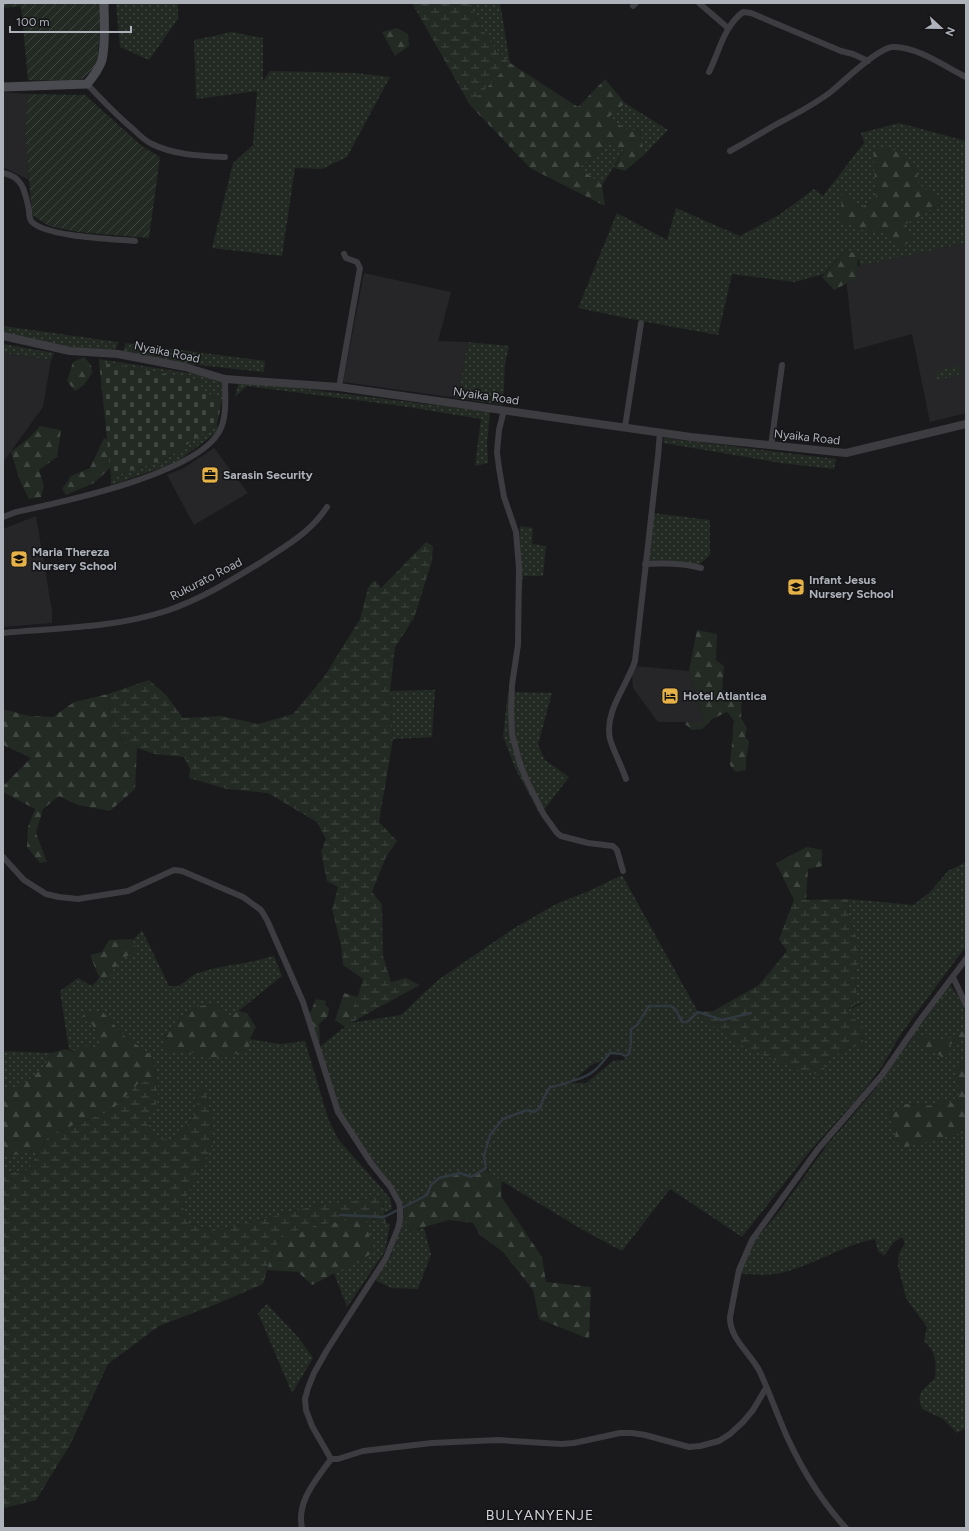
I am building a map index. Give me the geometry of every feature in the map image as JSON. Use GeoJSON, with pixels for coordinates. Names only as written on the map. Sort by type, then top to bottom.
{"type":"FeatureCollection","features":[{"type":"Feature","properties":{"kind":"main road"},"geometry":{"type":"LineString","coordinates":[[3,87],[69,86],[87,84],[96,73],[102,60],[104,3]]}},
{"type":"Feature","properties":{"kind":"street"},"geometry":{"type":"LineString","coordinates":[[699,3],[728,28]]}},
{"type":"Feature","properties":{"kind":"street"},"geometry":{"type":"LineString","coordinates":[[710,72],[728,28],[737,16],[743,12],[751,13],[868,61]]}},
{"type":"Feature","properties":{"kind":"street"},"geometry":{"type":"LineString","coordinates":[[730,151],[808,107],[831,91],[868,61],[884,50],[893,47],[905,49],[941,63],[966,77]]}},
{"type":"Feature","properties":{"kind":"street"},"geometry":{"type":"LineString","coordinates":[[87,84],[115,114],[152,144],[197,156],[225,157]]}},
{"type":"Feature","properties":{"kind":"street"},"geometry":{"type":"LineString","coordinates":[[3,174],[13,176],[21,182],[24,188],[30,218],[34,223],[51,230],[78,236],[135,241]]}},
{"type":"Feature","properties":{"kind":"street"},"geometry":{"type":"LineString","coordinates":[[339,387],[360,268],[358,262],[346,258],[344,254]]}},
{"type":"Feature","properties":{"kind":"street"},"geometry":{"type":"LineString","coordinates":[[625,427],[641,323]]}},
{"type":"Feature","properties":{"kind":"street","name":"Nyaika Road"},"geometry":{"type":"LineString","coordinates":[[3,336],[70,351],[118,354],[185,367],[225,379],[339,387],[660,432],[771,446],[846,453],[966,424]]}},
{"type":"Feature","properties":{"kind":"street"},"geometry":{"type":"LineString","coordinates":[[771,446],[782,365]]}},
{"type":"Feature","properties":{"kind":"street"},"geometry":{"type":"LineString","coordinates":[[3,517],[16,512],[114,489],[151,476],[184,461],[211,443],[221,429],[225,412],[225,379]]}},
{"type":"Feature","properties":{"kind":"street"},"geometry":{"type":"LineString","coordinates":[[504,410],[499,430],[499,468],[504,497],[516,532],[520,568],[518,645],[512,685],[512,734],[520,764],[527,781],[544,815],[556,833],[561,836],[588,843],[613,846],[617,850],[623,871]]}},
{"type":"Feature","properties":{"kind":"street"},"geometry":{"type":"LineString","coordinates":[[626,779],[610,740],[610,722],[618,697],[631,673],[634,661],[660,432]]}},
{"type":"Feature","properties":{"kind":"street","name":"Rukurato Road"},"geometry":{"type":"LineString","coordinates":[[3,634],[116,622],[149,616],[172,609],[207,594],[304,534],[314,525],[327,507]]}},
{"type":"Feature","properties":{"kind":"street"},"geometry":{"type":"LineString","coordinates":[[645,564],[677,564],[701,568]]}},
{"type":"Feature","properties":{"kind":"street"},"geometry":{"type":"LineString","coordinates":[[3,857],[24,880],[46,894],[78,900],[128,891],[174,870],[182,871],[198,876],[248,899],[261,910],[267,920],[303,1002],[338,1112],[371,1163],[391,1188],[400,1208],[398,1228],[386,1258],[327,1350],[314,1373],[305,1399],[306,1410],[312,1426],[332,1459]]}},
{"type":"Feature","properties":{"kind":"street"},"geometry":{"type":"LineString","coordinates":[[846,1528],[827,1504],[802,1467],[759,1372],[732,1333],[730,1323],[739,1270],[752,1240],[818,1149],[871,1089],[966,959]]}},
{"type":"Feature","properties":{"kind":"street"},"geometry":{"type":"LineString","coordinates":[[953,977],[966,1005]]}},
{"type":"Feature","properties":{"kind":"street"},"geometry":{"type":"LineString","coordinates":[[332,1459],[338,1459],[369,1450],[432,1443],[498,1440],[561,1444],[574,1443],[620,1433],[645,1435],[689,1447],[700,1446],[719,1441],[730,1434],[753,1410],[766,1388]]}},
{"type":"Feature","properties":{"kind":"street"},"geometry":{"type":"LineString","coordinates":[[302,1528],[300,1519],[303,1503],[310,1489],[332,1459]]}},
{"type":"Feature","properties":{"kind":"shaded area"},"geometry":{"type":"Polygon","coordinates":[[[3,92],[28,94],[25,131],[29,180],[3,167],[3,92]]]}},
{"type":"Feature","properties":{"kind":"shaded area"},"geometry":{"type":"Polygon","coordinates":[[[966,243],[966,413],[930,422],[912,334],[854,350],[845,269],[966,243]]]}},
{"type":"Feature","properties":{"kind":"shaded area"},"geometry":{"type":"Polygon","coordinates":[[[364,273],[451,292],[438,341],[468,342],[457,398],[343,382],[364,273]]]}},
{"type":"Feature","properties":{"kind":"shaded area"},"geometry":{"type":"Polygon","coordinates":[[[3,353],[51,360],[43,407],[3,462],[3,353]]]}},
{"type":"Feature","properties":{"kind":"shaded area"},"geometry":{"type":"Polygon","coordinates":[[[214,448],[248,493],[194,525],[167,475],[184,468],[214,448]]]}},
{"type":"Feature","properties":{"kind":"shaded area"},"geometry":{"type":"Polygon","coordinates":[[[36,516],[52,611],[52,623],[3,627],[3,529],[36,516]]]}},
{"type":"Feature","properties":{"kind":"shaded area"},"geometry":{"type":"Polygon","coordinates":[[[635,666],[689,671],[704,722],[658,722],[633,688],[632,675],[635,666]]]}},
{"type":"Feature","properties":{"kind":"green space"},"geometry":{"type":"Polygon","coordinates":[[[3,3],[101,3],[98,57],[94,68],[84,78],[72,81],[28,80],[21,6],[3,8],[3,3]]]}},
{"type":"Feature","properties":{"kind":"green space"},"geometry":{"type":"Polygon","coordinates":[[[116,3],[178,3],[178,19],[149,60],[120,47],[116,3]]]}},
{"type":"Feature","properties":{"kind":"green space"},"geometry":{"type":"Polygon","coordinates":[[[412,3],[468,3],[490,42],[510,63],[470,105],[412,3]]]}},
{"type":"Feature","properties":{"kind":"green space"},"geometry":{"type":"Polygon","coordinates":[[[468,3],[500,3],[510,63],[490,42],[468,3]]]}},
{"type":"Feature","properties":{"kind":"green space"},"geometry":{"type":"Polygon","coordinates":[[[397,28],[408,34],[409,46],[395,56],[382,32],[397,28]]]}},
{"type":"Feature","properties":{"kind":"green space"},"geometry":{"type":"Polygon","coordinates":[[[232,32],[263,38],[263,81],[270,71],[356,73],[390,77],[347,157],[322,169],[295,168],[282,256],[212,248],[233,163],[253,145],[257,91],[196,99],[194,40],[232,32]]]}},
{"type":"Feature","properties":{"kind":"green space"},"geometry":{"type":"Polygon","coordinates":[[[510,63],[578,107],[605,79],[625,103],[609,117],[628,131],[640,129],[644,155],[625,171],[614,168],[624,151],[612,143],[579,167],[602,185],[605,206],[530,168],[470,105],[510,63]]]}},
{"type":"Feature","properties":{"kind":"green space"},"geometry":{"type":"Polygon","coordinates":[[[28,94],[85,95],[142,146],[160,157],[149,238],[78,232],[49,226],[32,215],[25,131],[28,94]]]}},
{"type":"Feature","properties":{"kind":"green space"},"geometry":{"type":"Polygon","coordinates":[[[625,103],[668,130],[644,155],[640,129],[628,131],[608,117],[625,103]]]}},
{"type":"Feature","properties":{"kind":"green space"},"geometry":{"type":"Polygon","coordinates":[[[899,123],[966,141],[966,243],[860,266],[858,256],[847,249],[824,274],[794,282],[732,274],[718,335],[578,308],[617,213],[667,240],[676,208],[740,236],[779,215],[814,189],[823,196],[864,143],[861,133],[899,123]],[[873,148],[876,199],[858,209],[842,186],[869,233],[898,226],[942,203],[918,184],[914,163],[873,148]]]}},
{"type":"Feature","properties":{"kind":"green space"},"geometry":{"type":"Polygon","coordinates":[[[612,143],[624,151],[602,185],[579,167],[612,143]]]}},
{"type":"Feature","properties":{"kind":"green space"},"geometry":{"type":"Polygon","coordinates":[[[889,147],[914,163],[919,184],[942,203],[904,225],[912,239],[900,249],[886,231],[869,233],[841,221],[842,186],[858,209],[876,199],[873,148],[889,147]]]}},
{"type":"Feature","properties":{"kind":"green space"},"geometry":{"type":"Polygon","coordinates":[[[847,249],[858,256],[857,278],[834,290],[822,277],[847,249]]]}},
{"type":"Feature","properties":{"kind":"green space"},"geometry":{"type":"Polygon","coordinates":[[[3,326],[118,342],[115,353],[68,347],[3,333],[3,326]]]}},
{"type":"Feature","properties":{"kind":"green space"},"geometry":{"type":"Polygon","coordinates":[[[468,342],[509,346],[505,364],[503,405],[457,398],[468,342]]]}},
{"type":"Feature","properties":{"kind":"green space"},"geometry":{"type":"Polygon","coordinates":[[[126,343],[265,361],[264,372],[190,364],[122,353],[126,343]]]}},
{"type":"Feature","properties":{"kind":"green space"},"geometry":{"type":"Polygon","coordinates":[[[3,344],[54,353],[51,360],[3,353],[3,344]]]}},
{"type":"Feature","properties":{"kind":"green space"},"geometry":{"type":"Polygon","coordinates":[[[84,357],[91,365],[92,373],[84,385],[75,391],[67,381],[73,362],[84,357]]]}},
{"type":"Feature","properties":{"kind":"green space"},"geometry":{"type":"Polygon","coordinates":[[[99,359],[227,379],[222,401],[197,388],[200,380],[99,362],[99,359]]]}},
{"type":"Feature","properties":{"kind":"green space"},"geometry":{"type":"Polygon","coordinates":[[[99,362],[200,380],[198,388],[222,401],[217,424],[166,459],[111,477],[99,362]]]}},
{"type":"Feature","properties":{"kind":"green space"},"geometry":{"type":"Polygon","coordinates":[[[957,366],[961,371],[958,375],[938,380],[936,378],[935,375],[938,371],[957,366]]]}},
{"type":"Feature","properties":{"kind":"green space"},"geometry":{"type":"Polygon","coordinates":[[[239,381],[490,412],[487,443],[488,463],[475,466],[481,419],[402,406],[247,386],[235,397],[239,381]]]}},
{"type":"Feature","properties":{"kind":"green space"},"geometry":{"type":"Polygon","coordinates":[[[217,424],[218,431],[176,463],[111,485],[111,477],[166,459],[217,424]]]}},
{"type":"Feature","properties":{"kind":"green space"},"geometry":{"type":"Polygon","coordinates":[[[40,426],[61,430],[57,457],[39,470],[44,486],[41,497],[29,499],[20,481],[11,452],[30,437],[40,426]]]}},
{"type":"Feature","properties":{"kind":"green space"},"geometry":{"type":"Polygon","coordinates":[[[104,438],[111,441],[110,468],[94,483],[66,495],[62,489],[71,476],[90,468],[104,438]]]}},
{"type":"Feature","properties":{"kind":"green space"},"geometry":{"type":"Polygon","coordinates":[[[664,438],[836,459],[834,469],[781,463],[663,443],[664,438]]]}},
{"type":"Feature","properties":{"kind":"green space"},"geometry":{"type":"Polygon","coordinates":[[[653,513],[710,520],[710,555],[699,565],[648,561],[653,513]]]}},
{"type":"Feature","properties":{"kind":"green space"},"geometry":{"type":"Polygon","coordinates":[[[520,526],[533,528],[532,544],[546,546],[543,576],[523,576],[519,617],[515,617],[520,526]]]}},
{"type":"Feature","properties":{"kind":"green space"},"geometry":{"type":"Polygon","coordinates":[[[426,542],[433,546],[432,561],[414,618],[395,647],[390,691],[393,739],[379,822],[397,841],[386,857],[372,892],[382,904],[383,956],[391,982],[406,978],[420,985],[350,1023],[363,979],[343,965],[341,945],[332,909],[338,887],[327,881],[321,852],[326,839],[317,822],[268,793],[227,789],[189,778],[190,769],[184,757],[155,754],[125,744],[111,725],[108,694],[149,680],[167,696],[183,718],[221,716],[258,724],[293,714],[324,677],[360,619],[368,588],[374,580],[381,588],[426,542]]]}},
{"type":"Feature","properties":{"kind":"green space"},"geometry":{"type":"Polygon","coordinates":[[[697,630],[717,634],[716,660],[724,666],[722,690],[742,693],[741,718],[747,728],[745,736],[749,742],[746,770],[736,772],[730,765],[734,721],[727,712],[712,719],[702,729],[692,730],[685,724],[687,722],[704,722],[689,671],[697,630]]]}},
{"type":"Feature","properties":{"kind":"green space"},"geometry":{"type":"Polygon","coordinates":[[[435,690],[432,737],[434,737],[393,739],[390,691],[435,690]]]}},
{"type":"Feature","properties":{"kind":"green space"},"geometry":{"type":"Polygon","coordinates":[[[508,692],[552,693],[538,745],[545,760],[569,777],[540,815],[515,768],[503,736],[508,692]]]}},
{"type":"Feature","properties":{"kind":"green space"},"geometry":{"type":"Polygon","coordinates":[[[108,694],[111,725],[125,744],[137,748],[135,789],[110,811],[78,805],[59,796],[43,809],[36,833],[47,862],[40,863],[27,847],[28,827],[35,809],[3,792],[3,786],[31,758],[3,745],[3,709],[29,716],[53,717],[74,702],[108,694]]]}},
{"type":"Feature","properties":{"kind":"green space"},"geometry":{"type":"Polygon","coordinates":[[[807,847],[822,850],[822,866],[808,869],[806,900],[794,900],[776,863],[807,847]]]}},
{"type":"Feature","properties":{"kind":"green space"},"geometry":{"type":"Polygon","coordinates":[[[966,862],[966,946],[901,1034],[884,1063],[863,1092],[809,1152],[742,1237],[670,1189],[622,1251],[583,1230],[490,1174],[485,1160],[486,1168],[471,1177],[460,1173],[431,1185],[427,1195],[404,1206],[355,1143],[334,1109],[318,1048],[350,1023],[401,1015],[438,980],[516,927],[558,903],[587,892],[622,875],[698,1012],[821,1075],[829,1059],[853,1045],[864,1047],[862,1026],[846,1011],[869,1000],[855,1005],[857,991],[854,975],[859,962],[858,941],[849,919],[848,899],[913,905],[929,893],[948,871],[966,862]],[[610,1053],[603,1059],[590,1066],[569,1083],[586,1083],[613,1061],[623,1060],[629,1054],[610,1053]]]}},
{"type":"Feature","properties":{"kind":"green space"},"geometry":{"type":"Polygon","coordinates":[[[848,899],[849,919],[858,941],[859,962],[854,975],[857,991],[855,1005],[846,1011],[862,1026],[864,1047],[853,1045],[829,1059],[821,1075],[797,1070],[731,1041],[698,1012],[713,1011],[759,985],[787,951],[779,939],[794,900],[848,899]]]}},
{"type":"Feature","properties":{"kind":"green space"},"geometry":{"type":"Polygon","coordinates":[[[142,930],[169,986],[179,986],[195,974],[215,968],[274,956],[282,976],[231,1017],[218,1005],[199,1006],[178,1018],[164,1038],[164,1050],[185,1051],[212,1058],[250,1039],[280,1044],[305,1041],[328,1118],[338,1139],[390,1198],[392,1209],[385,1213],[382,1197],[318,1205],[217,1231],[189,1224],[183,1207],[196,1174],[213,1146],[210,1110],[204,1085],[196,1093],[197,1110],[185,1129],[171,1140],[153,1137],[146,1120],[156,1104],[158,1096],[152,1056],[122,1034],[102,1011],[92,1024],[103,1044],[81,1050],[69,1050],[60,991],[78,978],[92,986],[142,930]]]}},
{"type":"Feature","properties":{"kind":"green space"},"geometry":{"type":"Polygon","coordinates":[[[132,939],[137,952],[122,958],[105,982],[98,975],[90,955],[102,952],[109,940],[132,939]]]}},
{"type":"Feature","properties":{"kind":"green space"},"geometry":{"type":"Polygon","coordinates":[[[949,983],[961,1001],[966,1013],[966,1060],[962,1060],[964,1097],[953,1103],[942,1101],[935,1106],[904,1104],[889,1114],[896,1132],[966,1132],[966,1339],[964,1340],[966,1353],[966,1428],[957,1433],[943,1419],[922,1409],[920,1403],[920,1395],[922,1391],[935,1378],[935,1358],[924,1341],[927,1327],[906,1298],[898,1266],[899,1253],[905,1243],[902,1237],[894,1242],[884,1256],[878,1251],[875,1239],[851,1246],[792,1270],[765,1275],[740,1274],[753,1243],[781,1209],[827,1145],[877,1087],[909,1038],[949,983]]]}},
{"type":"Feature","properties":{"kind":"green space"},"geometry":{"type":"Polygon","coordinates":[[[344,993],[358,997],[363,1016],[345,1027],[335,1020],[344,993]]]}},
{"type":"Feature","properties":{"kind":"green space"},"geometry":{"type":"Polygon","coordinates":[[[316,999],[326,1001],[325,1005],[329,1008],[328,1016],[319,1024],[320,1042],[317,1043],[309,1016],[316,999]]]}},
{"type":"Feature","properties":{"kind":"green space"},"geometry":{"type":"Polygon","coordinates":[[[218,1005],[231,1017],[238,1011],[247,1013],[256,1027],[250,1039],[249,1049],[235,1054],[212,1058],[185,1051],[164,1051],[164,1038],[178,1018],[199,1006],[218,1005]]]}},
{"type":"Feature","properties":{"kind":"green space"},"geometry":{"type":"Polygon","coordinates":[[[86,1011],[102,1011],[122,1034],[152,1056],[157,1080],[139,1083],[112,1110],[49,1135],[40,1150],[9,1156],[3,1153],[3,1089],[18,1089],[44,1067],[51,1053],[65,1049],[74,1052],[82,1044],[91,1048],[102,1044],[92,1024],[81,1019],[86,1011]]]}},
{"type":"Feature","properties":{"kind":"green space"},"geometry":{"type":"Polygon","coordinates":[[[960,1029],[966,1029],[966,1038],[946,1046],[952,1050],[943,1061],[941,1056],[924,1048],[914,1038],[924,1037],[939,1041],[954,1037],[960,1029]]]}},
{"type":"Feature","properties":{"kind":"green space"},"geometry":{"type":"Polygon","coordinates":[[[3,1051],[51,1053],[44,1067],[18,1089],[3,1089],[3,1051]]]}},
{"type":"Feature","properties":{"kind":"green space"},"geometry":{"type":"Polygon","coordinates":[[[962,1060],[966,1060],[966,1132],[903,1148],[894,1142],[896,1132],[889,1114],[904,1104],[935,1106],[942,1101],[953,1103],[959,1098],[956,1068],[962,1060]]]}},
{"type":"Feature","properties":{"kind":"green space"},"geometry":{"type":"Polygon","coordinates":[[[157,1080],[157,1102],[146,1120],[153,1137],[171,1140],[185,1129],[197,1111],[196,1093],[204,1085],[210,1110],[213,1146],[196,1174],[183,1207],[189,1224],[217,1231],[318,1205],[382,1197],[386,1224],[369,1217],[318,1225],[283,1234],[272,1253],[263,1284],[159,1326],[108,1364],[70,1445],[36,1500],[4,1508],[3,1174],[28,1170],[49,1135],[112,1110],[139,1083],[157,1080]]]}},
{"type":"Feature","properties":{"kind":"green space"},"geometry":{"type":"Polygon","coordinates":[[[40,1150],[28,1170],[3,1174],[3,1153],[9,1156],[40,1150]]]}},
{"type":"Feature","properties":{"kind":"green space"},"geometry":{"type":"Polygon","coordinates":[[[486,1168],[490,1174],[502,1181],[501,1196],[542,1257],[546,1282],[591,1287],[589,1339],[539,1319],[533,1290],[503,1252],[480,1235],[473,1223],[449,1220],[410,1231],[403,1213],[404,1206],[427,1195],[431,1185],[439,1178],[460,1173],[471,1177],[486,1168]]]}},
{"type":"Feature","properties":{"kind":"green space"},"geometry":{"type":"Polygon","coordinates":[[[403,1213],[410,1231],[424,1228],[431,1254],[418,1289],[391,1288],[375,1280],[391,1256],[403,1213]]]}},
{"type":"Feature","properties":{"kind":"green space"},"geometry":{"type":"Polygon","coordinates":[[[365,1217],[390,1224],[385,1251],[347,1307],[334,1273],[373,1253],[365,1217]]]}},
{"type":"Feature","properties":{"kind":"green space"},"geometry":{"type":"Polygon","coordinates":[[[365,1217],[373,1253],[312,1285],[298,1272],[267,1270],[272,1253],[283,1234],[318,1225],[365,1217]]]}},
{"type":"Feature","properties":{"kind":"green space"},"geometry":{"type":"Polygon","coordinates":[[[267,1304],[298,1337],[313,1358],[292,1393],[258,1313],[267,1304]]]}},
{"type":"Feature","properties":{"kind":"waterway"},"geometry":{"type":"LineString","coordinates":[[340,1215],[384,1217],[427,1195],[431,1185],[439,1178],[460,1173],[471,1177],[486,1168],[484,1156],[490,1135],[503,1119],[527,1110],[534,1112],[540,1108],[550,1087],[586,1076],[598,1067],[610,1053],[622,1054],[625,1056],[629,1054],[631,1029],[637,1025],[649,1006],[671,1006],[676,1010],[682,1022],[687,1022],[698,1012],[722,1020],[751,1013]]}},
{"type":"Feature","properties":{"kind":"place","name":"Sarasin Security"},"geometry":{"type":"Point","coordinates":[210,475]}},
{"type":"Feature","properties":{"kind":"place","name":"Maria Thereza Nursery School"},"geometry":{"type":"Point","coordinates":[19,559]}},
{"type":"Feature","properties":{"kind":"place","name":"Infant Jesus Nursery School"},"geometry":{"type":"Point","coordinates":[796,587]}},
{"type":"Feature","properties":{"kind":"place","name":"Hotel Atlantica"},"geometry":{"type":"Point","coordinates":[670,696]}},
{"type":"Feature","properties":{"kind":"district","name":"BULYANYENJE"},"geometry":{"type":"Point","coordinates":[540,1515]}}]}
